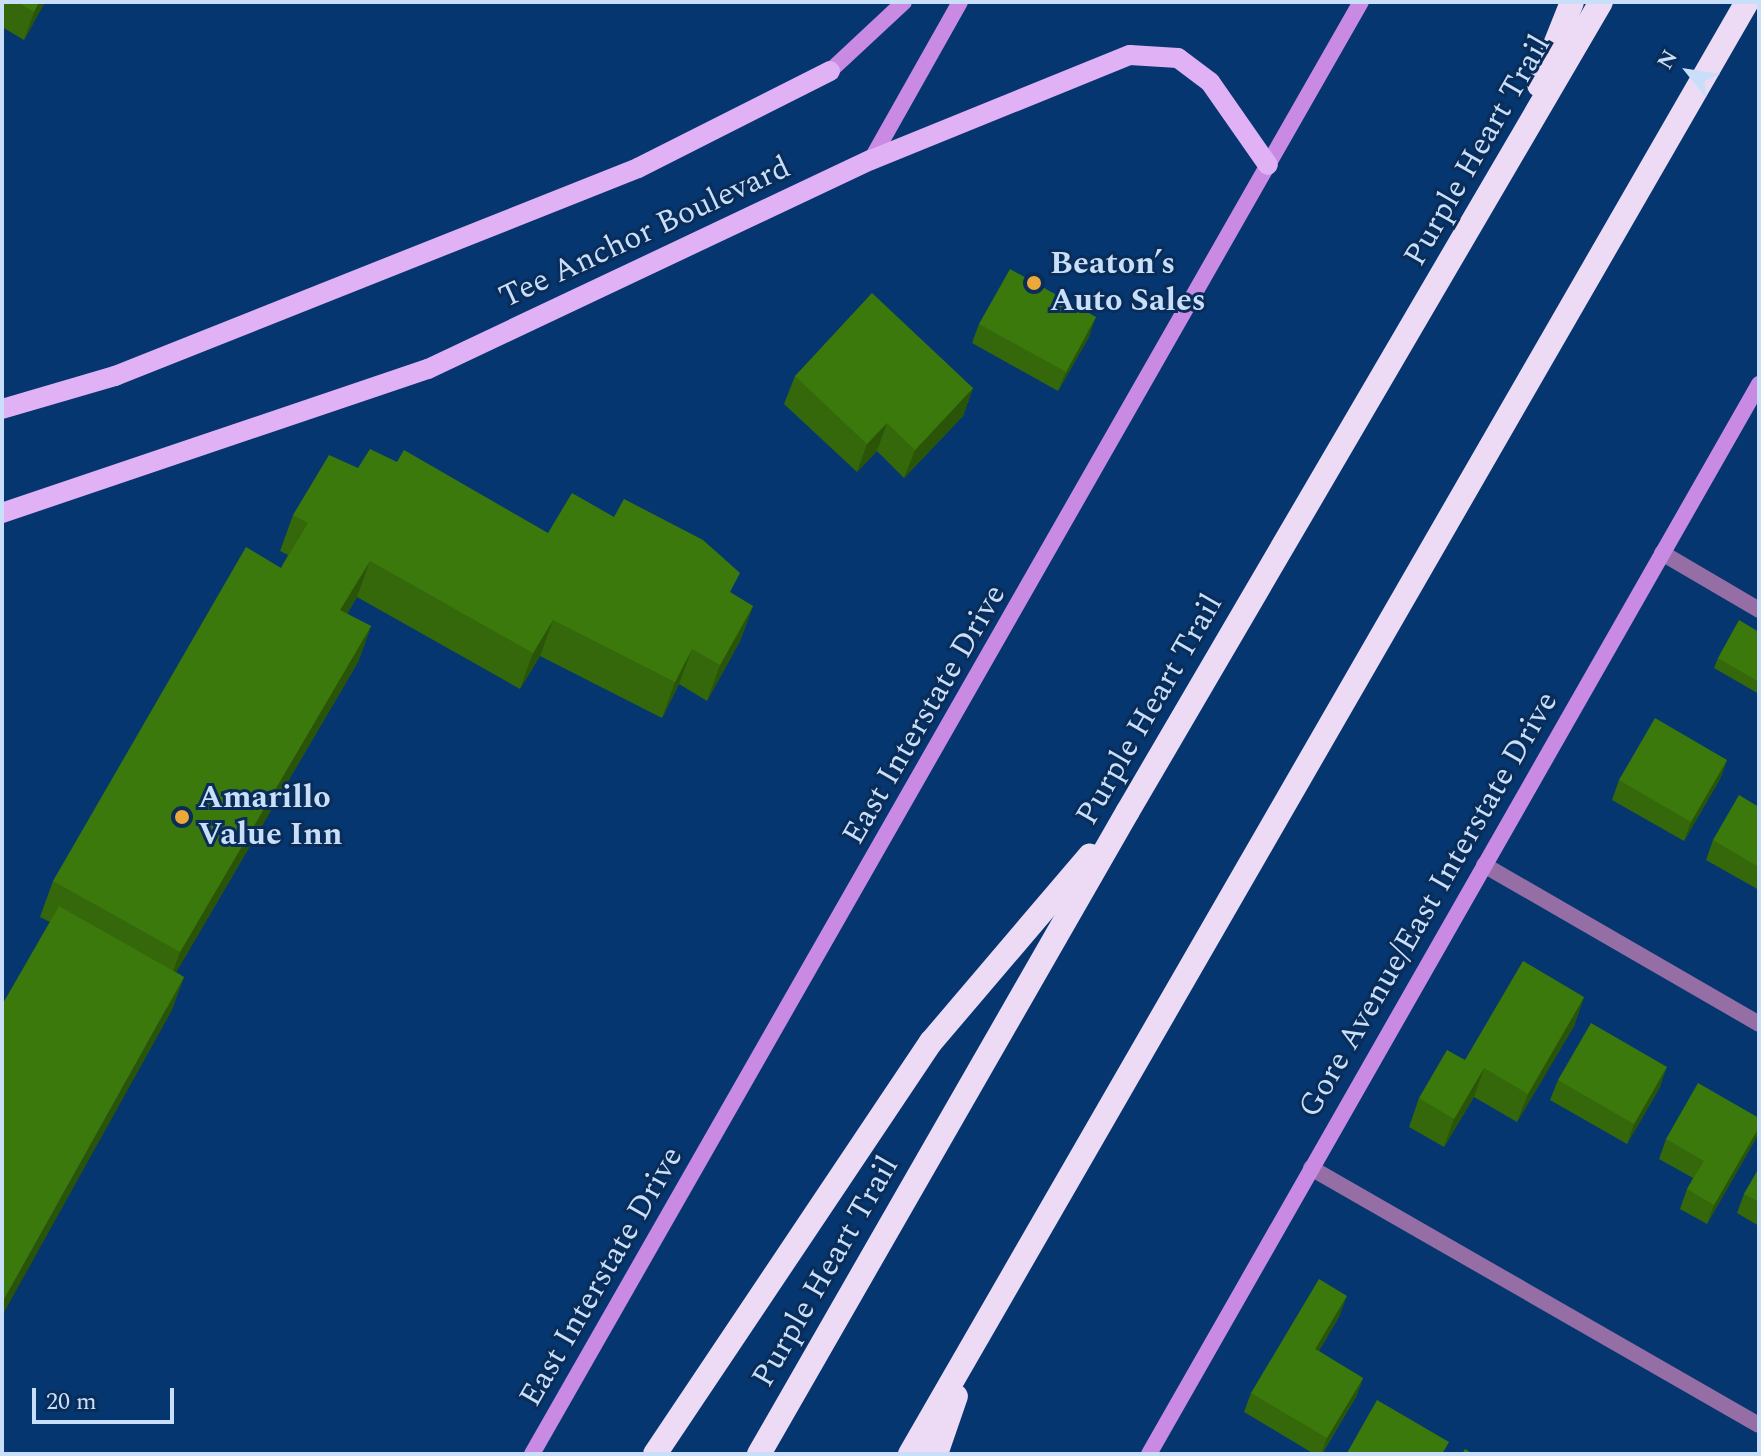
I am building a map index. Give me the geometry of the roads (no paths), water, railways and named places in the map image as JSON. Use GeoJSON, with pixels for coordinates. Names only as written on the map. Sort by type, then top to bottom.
{"type":"FeatureCollection","features":[{"type":"Feature","properties":{"kind":"highway"},"geometry":{"type":"LineString","coordinates":[[1508,164],[1572,2]]}},
{"type":"Feature","properties":{"kind":"highway","name":"Purple Heart Trail"},"geometry":{"type":"LineString","coordinates":[[759,1454],[1128,811],[1601,2]]}},
{"type":"Feature","properties":{"kind":"highway"},"geometry":{"type":"LineString","coordinates":[[910,1454],[1747,2]]}},
{"type":"Feature","properties":{"kind":"highway"},"geometry":{"type":"LineString","coordinates":[[1690,102],[1759,14]]}},
{"type":"Feature","properties":{"kind":"highway"},"geometry":{"type":"LineString","coordinates":[[655,1454],[931,1042],[1128,811]]}},
{"type":"Feature","properties":{"kind":"highway"},"geometry":{"type":"LineString","coordinates":[[936,1454],[974,1342]]}},
{"type":"Feature","properties":{"kind":"main road"},"geometry":{"type":"LineString","coordinates":[[830,71],[904,2]]}},
{"type":"Feature","properties":{"kind":"main road"},"geometry":{"type":"LineString","coordinates":[[871,160],[960,2]]}},
{"type":"Feature","properties":{"kind":"main road","name":"East Interstate Drive"},"geometry":{"type":"LineString","coordinates":[[532,1454],[1361,2]]}},
{"type":"Feature","properties":{"kind":"main road","name":"Tee Anchor Boulevard"},"geometry":{"type":"LineString","coordinates":[[2,513],[428,369],[871,160],[1130,55],[1178,58],[1210,82],[1268,165]]}},
{"type":"Feature","properties":{"kind":"main road","name":"Tee Anchor Boulevard"},"geometry":{"type":"LineString","coordinates":[[2,409],[115,376],[638,168],[830,71]]}},
{"type":"Feature","properties":{"kind":"main road","name":"Gore Avenue/East Interstate Drive"},"geometry":{"type":"LineString","coordinates":[[1149,1454],[1759,384]]}},
{"type":"Feature","properties":{"kind":"street"},"geometry":{"type":"LineString","coordinates":[[1662,553],[1759,610]]}},
{"type":"Feature","properties":{"kind":"street"},"geometry":{"type":"LineString","coordinates":[[1484,865],[1759,1024]]}},
{"type":"Feature","properties":{"kind":"street"},"geometry":{"type":"LineString","coordinates":[[1311,1168],[1759,1425]]}},
{"type":"Feature","properties":{"kind":"place","name":"Beaton’s Auto Sales"},"geometry":{"type":"Point","coordinates":[1034,283]}},
{"type":"Feature","properties":{"kind":"place","name":"Amarillo Value Inn"},"geometry":{"type":"Point","coordinates":[182,817]}}]}
